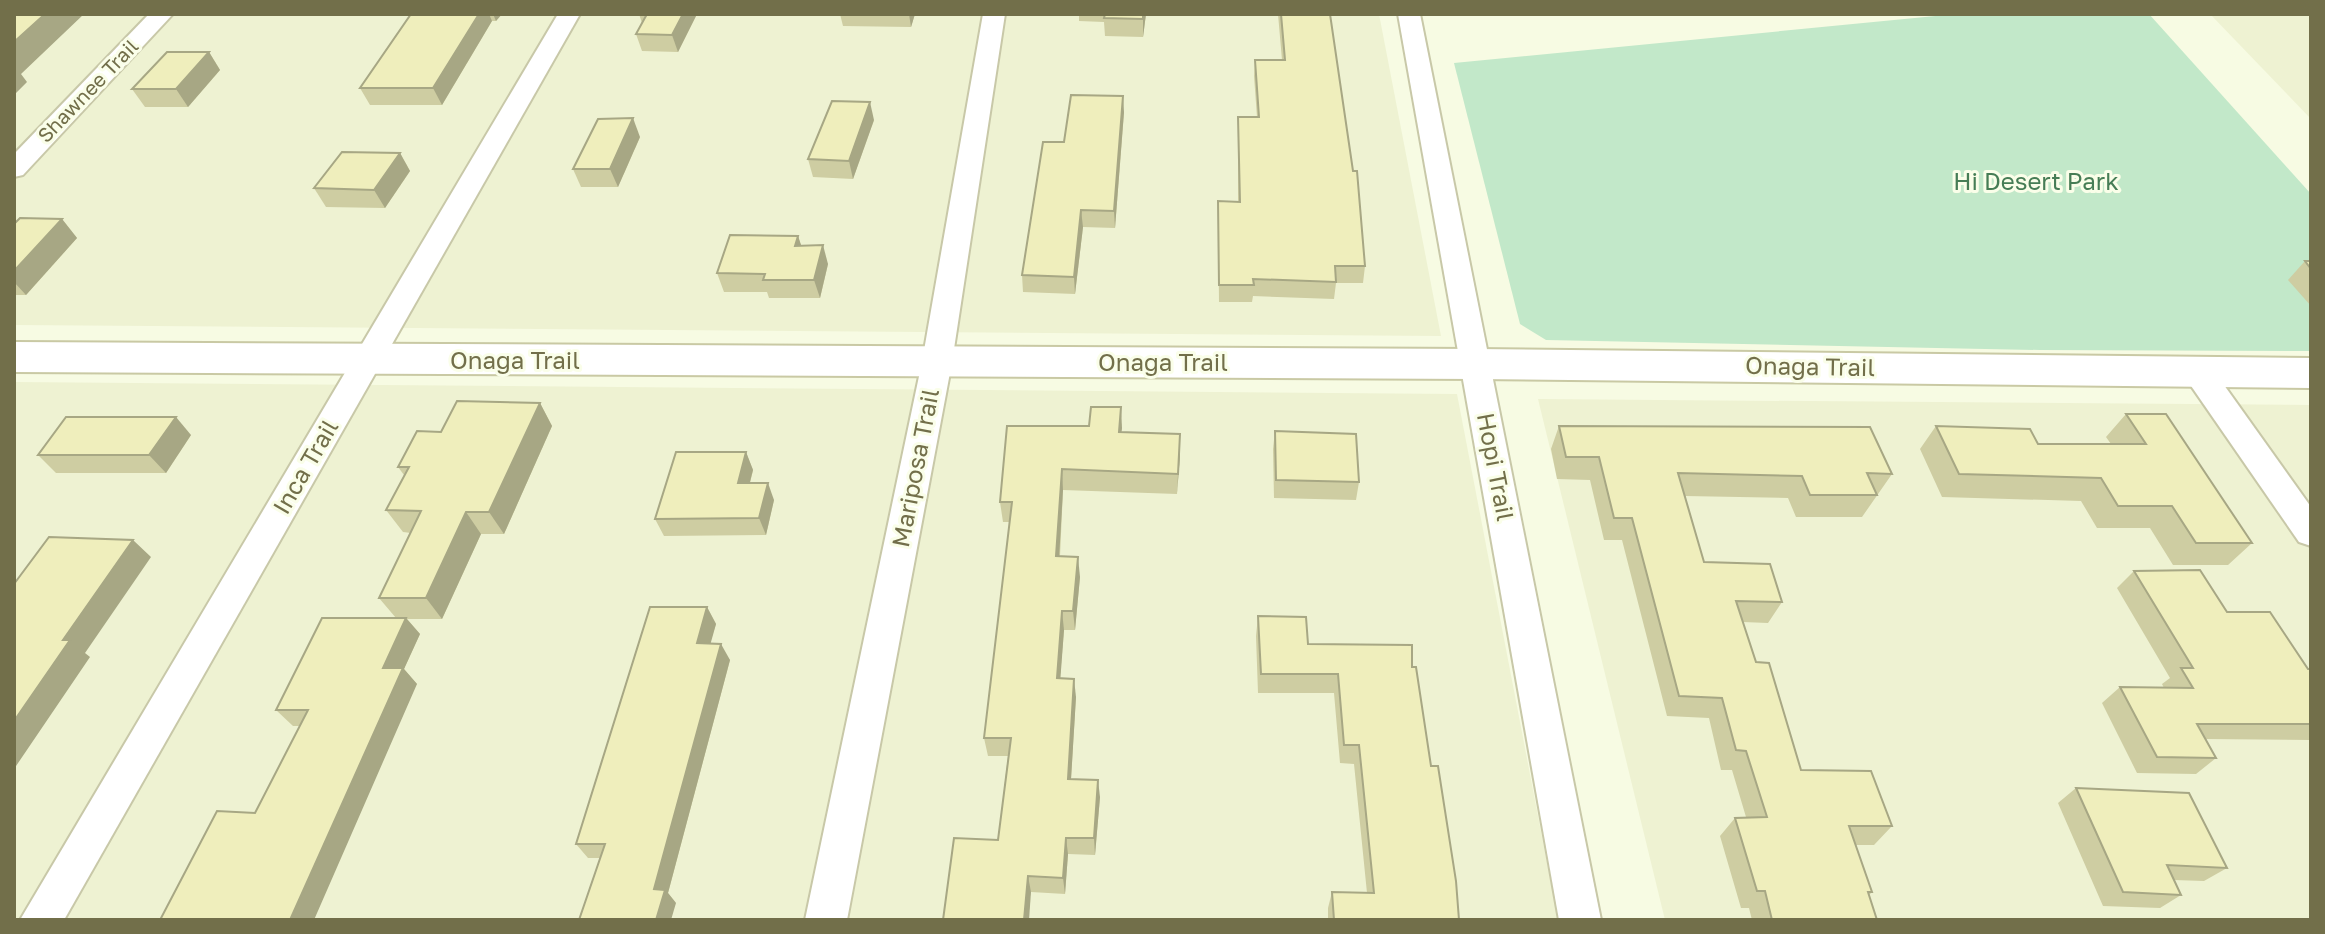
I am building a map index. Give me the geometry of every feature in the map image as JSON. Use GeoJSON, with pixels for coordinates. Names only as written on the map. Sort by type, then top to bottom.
{"type":"FeatureCollection","features":[{"type":"Feature","properties":{"kind":"street","name":"Shawnee Trail"},"geometry":{"type":"LineString","coordinates":[[14,169],[162,14]]}},
{"type":"Feature","properties":{"kind":"street","name":"Inca Trail"},"geometry":{"type":"LineString","coordinates":[[41,920],[569,14]]}},
{"type":"Feature","properties":{"kind":"street","name":"Mariposa Trail"},"geometry":{"type":"LineString","coordinates":[[826,920],[937,362],[994,14]]}},
{"type":"Feature","properties":{"kind":"street","name":"Hopi Trail"},"geometry":{"type":"LineString","coordinates":[[1409,14],[1580,920]]}},
{"type":"Feature","properties":{"kind":"street","name":"Onaga Trail"},"geometry":{"type":"LineString","coordinates":[[14,357],[1476,364],[2311,373]]}},
{"type":"Feature","properties":{"kind":"street"},"geometry":{"type":"LineString","coordinates":[[2198,372],[2311,533]]}},
{"type":"Feature","properties":{"kind":"shaded area"},"geometry":{"type":"Polygon","coordinates":[[[14,14],[1379,14],[1441,336],[14,325],[14,14]]]}},
{"type":"Feature","properties":{"kind":"shaded area"},"geometry":{"type":"Polygon","coordinates":[[[2210,14],[2311,14],[2311,119],[2210,14]]]}},
{"type":"Feature","properties":{"kind":"shaded area"},"geometry":{"type":"Polygon","coordinates":[[[14,382],[1457,394],[1558,920],[14,920],[14,382]]]}},
{"type":"Feature","properties":{"kind":"shaded area"},"geometry":{"type":"Polygon","coordinates":[[[1538,399],[2311,405],[2311,920],[1665,920],[1538,399]]]}},
{"type":"Feature","properties":{"kind":"green space","name":"Hi Desert Park"},"geometry":{"type":"Polygon","coordinates":[[[1956,14],[2149,14],[2311,194],[2311,351],[2040,350],[1546,340],[1520,324],[1454,63],[1956,14]]]}},
{"type":"Feature","properties":{"kind":"building"},"geometry":{"type":"Polygon","coordinates":[[[14,14],[45,14],[14,42],[14,14]]]}},
{"type":"Feature","properties":{"kind":"building"},"geometry":{"type":"Polygon","coordinates":[[[411,14],[479,14],[433,88],[360,88],[411,14]]]}},
{"type":"Feature","properties":{"kind":"building"},"geometry":{"type":"Polygon","coordinates":[[[647,14],[683,14],[672,35],[636,34],[647,14]]]}},
{"type":"Feature","properties":{"kind":"building"},"geometry":{"type":"Polygon","coordinates":[[[1105,14],[1143,14],[1143,19],[1104,18],[1105,14]]]}},
{"type":"Feature","properties":{"kind":"building"},"geometry":{"type":"Polygon","coordinates":[[[1281,14],[1330,14],[1353,171],[1357,171],[1365,266],[1335,266],[1336,282],[1253,279],[1254,285],[1219,285],[1218,201],[1240,202],[1238,117],[1259,117],[1255,60],[1285,60],[1281,14]]]}},
{"type":"Feature","properties":{"kind":"building"},"geometry":{"type":"Polygon","coordinates":[[[167,52],[209,52],[176,89],[132,89],[167,52]]]}},
{"type":"Feature","properties":{"kind":"building"},"geometry":{"type":"Polygon","coordinates":[[[1071,95],[1123,96],[1114,211],[1081,210],[1074,277],[1022,275],[1043,142],[1064,142],[1071,95]]]}},
{"type":"Feature","properties":{"kind":"building"},"geometry":{"type":"Polygon","coordinates":[[[832,101],[870,102],[849,161],[808,159],[832,101]]]}},
{"type":"Feature","properties":{"kind":"building"},"geometry":{"type":"Polygon","coordinates":[[[633,118],[610,169],[573,169],[598,119],[633,118]]]}},
{"type":"Feature","properties":{"kind":"building"},"geometry":{"type":"Polygon","coordinates":[[[342,152],[400,153],[374,190],[314,188],[342,152]]]}},
{"type":"Feature","properties":{"kind":"building"},"geometry":{"type":"Polygon","coordinates":[[[20,218],[62,219],[14,271],[14,224],[20,218]]]}},
{"type":"Feature","properties":{"kind":"building"},"geometry":{"type":"Polygon","coordinates":[[[730,235],[798,236],[795,246],[823,245],[814,280],[763,280],[765,274],[717,273],[730,235]]]}},
{"type":"Feature","properties":{"kind":"building"},"geometry":{"type":"Polygon","coordinates":[[[457,401],[540,403],[489,512],[466,512],[426,598],[379,598],[421,511],[386,510],[409,467],[398,467],[417,431],[441,432],[457,401]]]}},
{"type":"Feature","properties":{"kind":"building"},"geometry":{"type":"Polygon","coordinates":[[[1091,407],[1121,407],[1119,432],[1180,434],[1178,474],[1062,469],[1056,556],[1078,557],[1073,611],[1062,611],[1057,678],[1074,679],[1068,779],[1098,780],[1094,838],[1066,838],[1063,878],[1028,876],[1024,920],[943,920],[954,838],[998,840],[1011,738],[984,738],[1012,502],[1000,502],[1007,426],[1089,426],[1091,407]]]}},
{"type":"Feature","properties":{"kind":"building"},"geometry":{"type":"Polygon","coordinates":[[[2126,414],[2166,414],[2252,543],[2196,543],[2172,506],[2118,506],[2101,478],[1959,474],[1936,426],[2030,429],[2038,444],[2146,444],[2126,414]]]}},
{"type":"Feature","properties":{"kind":"building"},"geometry":{"type":"Polygon","coordinates":[[[66,417],[176,417],[149,455],[38,455],[66,417]]]}},
{"type":"Feature","properties":{"kind":"building"},"geometry":{"type":"Polygon","coordinates":[[[1559,426],[1870,427],[1892,474],[1867,473],[1877,495],[1810,495],[1802,476],[1678,473],[1704,562],[1770,564],[1782,602],[1736,601],[1756,662],[1769,663],[1801,770],[1871,771],[1892,826],[1849,826],[1872,892],[1868,892],[1877,920],[1772,920],[1765,891],[1757,891],[1735,818],[1767,817],[1746,751],[1736,750],[1722,698],[1679,696],[1632,518],[1614,518],[1599,457],[1566,457],[1559,426]]]}},
{"type":"Feature","properties":{"kind":"building"},"geometry":{"type":"Polygon","coordinates":[[[1275,431],[1356,434],[1359,482],[1276,480],[1275,431]]]}},
{"type":"Feature","properties":{"kind":"building"},"geometry":{"type":"Polygon","coordinates":[[[676,452],[746,452],[738,483],[768,483],[759,518],[655,519],[676,452]]]}},
{"type":"Feature","properties":{"kind":"building"},"geometry":{"type":"Polygon","coordinates":[[[49,537],[133,540],[63,640],[70,640],[14,721],[14,584],[49,537]]]}},
{"type":"Feature","properties":{"kind":"building"},"geometry":{"type":"Polygon","coordinates":[[[2200,570],[2227,612],[2270,612],[2308,669],[2311,669],[2311,724],[2197,724],[2216,758],[2157,757],[2120,687],[2193,688],[2181,668],[2193,668],[2134,571],[2200,570]]]}},
{"type":"Feature","properties":{"kind":"building"},"geometry":{"type":"Polygon","coordinates":[[[650,607],[707,607],[697,643],[721,644],[654,889],[665,890],[656,920],[579,920],[605,844],[576,844],[650,607]]]}},
{"type":"Feature","properties":{"kind":"building"},"geometry":{"type":"Polygon","coordinates":[[[1258,616],[1306,617],[1308,644],[1412,645],[1412,667],[1416,667],[1431,766],[1438,766],[1459,920],[1334,920],[1332,892],[1374,893],[1359,745],[1344,745],[1338,674],[1261,674],[1258,616]]]}},
{"type":"Feature","properties":{"kind":"building"},"geometry":{"type":"Polygon","coordinates":[[[322,618],[406,618],[383,668],[403,668],[290,920],[160,920],[217,811],[255,813],[308,710],[276,710],[322,618]]]}},
{"type":"Feature","properties":{"kind":"building"},"geometry":{"type":"Polygon","coordinates":[[[2076,788],[2189,793],[2227,868],[2167,865],[2181,895],[2123,892],[2076,788]]]}}]}
